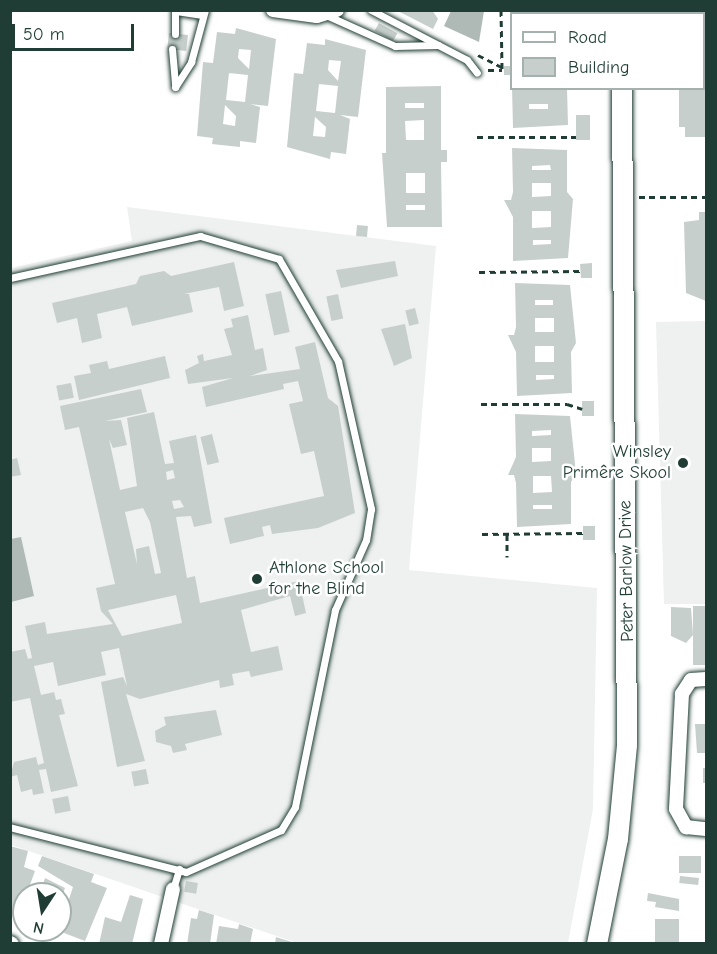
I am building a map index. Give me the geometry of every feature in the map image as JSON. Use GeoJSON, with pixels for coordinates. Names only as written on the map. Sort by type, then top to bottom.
{"type":"FeatureCollection","features":[{"type":"Feature","properties":{"kind":"street"},"geometry":{"type":"LineString","coordinates":[[273,10],[331,13]]}},
{"type":"Feature","properties":{"kind":"street","name":"Peter Barlow Drive"},"geometry":{"type":"LineString","coordinates":[[597,944],[618,839],[627,745],[622,90]]}},
{"type":"Feature","properties":{"kind":"street"},"geometry":{"type":"LineString","coordinates":[[706,679],[691,680],[682,694],[676,809],[686,827],[706,829]]}},
{"type":"Feature","properties":{"kind":"street"},"geometry":{"type":"LineString","coordinates":[[161,944],[172,889]]}},
{"type":"Feature","properties":{"kind":"lane"},"geometry":{"type":"LineString","coordinates":[[172,49],[175,87],[191,62],[198,23],[203,13],[176,11],[175,34]]}},
{"type":"Feature","properties":{"kind":"lane"},"geometry":{"type":"LineString","coordinates":[[372,11],[440,46],[476,72]]}},
{"type":"Feature","properties":{"kind":"lane"},"geometry":{"type":"LineString","coordinates":[[331,13],[395,46],[440,46]]}},
{"type":"Feature","properties":{"kind":"lane"},"geometry":{"type":"LineString","coordinates":[[10,278],[192,237],[217,239],[272,255],[286,266],[338,362],[370,520],[335,610],[295,807],[281,830],[265,841],[186,872],[10,827]]}},
{"type":"Feature","properties":{"kind":"lane"},"geometry":{"type":"LineString","coordinates":[[172,889],[179,869]]}},
{"type":"Feature","properties":{"kind":"path"},"geometry":{"type":"LineString","coordinates":[[476,72],[503,70],[501,10]]}},
{"type":"Feature","properties":{"kind":"path"},"geometry":{"type":"LineString","coordinates":[[477,138],[576,137]]}},
{"type":"Feature","properties":{"kind":"path"},"geometry":{"type":"LineString","coordinates":[[623,197],[706,197]]}},
{"type":"Feature","properties":{"kind":"path"},"geometry":{"type":"LineString","coordinates":[[479,272],[580,271]]}},
{"type":"Feature","properties":{"kind":"path"},"geometry":{"type":"LineString","coordinates":[[481,404],[567,404],[582,409]]}},
{"type":"Feature","properties":{"kind":"path"},"geometry":{"type":"LineString","coordinates":[[482,534],[583,533]]}},
{"type":"Feature","properties":{"kind":"path"},"geometry":{"type":"LineString","coordinates":[[507,534],[507,558]]}},
{"type":"Feature","properties":{"kind":"shaded area"},"geometry":{"type":"Polygon","coordinates":[[[451,11],[484,11],[479,42],[444,26],[451,11]]]}},
{"type":"Feature","properties":{"kind":"shaded area","name":"Athlone School for the Blind"},"geometry":{"type":"Polygon","coordinates":[[[127,207],[436,246],[409,570],[597,588],[593,809],[568,943],[297,943],[11,845],[11,268],[132,241],[127,207]]]}},
{"type":"Feature","properties":{"kind":"shaded area","name":"Winsley Primêre Skool"},"geometry":{"type":"Polygon","coordinates":[[[706,321],[706,604],[664,604],[656,322],[706,321]]]}},
{"type":"Feature","properties":{"kind":"shaded area"},"geometry":{"type":"Polygon","coordinates":[[[21,537],[34,596],[11,602],[11,539],[21,537]]]}},
{"type":"Feature","properties":{"kind":"building"},"geometry":{"type":"Polygon","coordinates":[[[396,10],[432,10],[438,19],[433,29],[396,10]]]}},
{"type":"Feature","properties":{"kind":"building"},"geometry":{"type":"Polygon","coordinates":[[[684,10],[706,10],[706,137],[685,137],[685,127],[679,127],[679,90],[705,90],[705,12],[684,10]]]}},
{"type":"Feature","properties":{"kind":"building"},"geometry":{"type":"Polygon","coordinates":[[[379,23],[397,33],[393,41],[375,31],[379,23]]]}},
{"type":"Feature","properties":{"kind":"building"},"geometry":{"type":"Polygon","coordinates":[[[236,28],[276,39],[268,106],[250,104],[260,107],[256,143],[240,141],[240,147],[212,144],[213,138],[197,136],[203,62],[213,63],[217,32],[235,34],[236,28]],[[239,49],[238,58],[249,69],[251,50],[239,49]],[[229,73],[226,100],[245,102],[248,75],[229,73]],[[225,105],[223,124],[235,126],[236,116],[225,105]]]}},
{"type":"Feature","properties":{"kind":"building"},"geometry":{"type":"Polygon","coordinates":[[[169,33],[188,35],[186,51],[167,49],[169,33]]]}},
{"type":"Feature","properties":{"kind":"building"},"geometry":{"type":"Polygon","coordinates":[[[325,39],[366,50],[358,117],[340,115],[350,119],[346,154],[331,152],[330,159],[287,147],[294,73],[303,74],[307,43],[325,45],[325,39]],[[329,60],[328,70],[338,81],[341,61],[329,60]],[[319,84],[316,111],[335,113],[338,86],[319,84]],[[315,117],[313,136],[325,137],[326,127],[315,117]]]}},
{"type":"Feature","properties":{"kind":"building"},"geometry":{"type":"Polygon","coordinates":[[[504,66],[510,66],[510,75],[504,75],[504,66]]]}},
{"type":"Feature","properties":{"kind":"building"},"geometry":{"type":"Polygon","coordinates":[[[441,86],[441,150],[447,150],[447,162],[441,162],[442,227],[387,227],[382,153],[386,153],[386,87],[441,86]],[[405,103],[405,108],[424,108],[424,103],[405,103]],[[424,120],[405,121],[406,140],[424,140],[424,120]],[[406,173],[406,193],[425,193],[425,173],[406,173]],[[406,205],[406,210],[425,210],[425,205],[406,205]]]}},
{"type":"Feature","properties":{"kind":"building"},"geometry":{"type":"Polygon","coordinates":[[[512,90],[567,90],[568,125],[513,128],[512,90]],[[529,104],[529,109],[548,109],[548,104],[529,104]]]}},
{"type":"Feature","properties":{"kind":"building"},"geometry":{"type":"Polygon","coordinates":[[[576,115],[590,115],[590,140],[576,140],[576,115]]]}},
{"type":"Feature","properties":{"kind":"building"},"geometry":{"type":"Polygon","coordinates":[[[512,148],[567,150],[567,192],[573,199],[568,258],[513,261],[513,217],[504,200],[511,200],[513,192],[512,148]],[[550,165],[532,166],[532,170],[551,170],[550,165]],[[532,183],[532,197],[551,196],[551,183],[532,183]],[[532,211],[532,228],[551,227],[551,211],[532,211]],[[533,240],[533,245],[551,244],[551,240],[533,240]]]}},
{"type":"Feature","properties":{"kind":"building"},"geometry":{"type":"Polygon","coordinates":[[[699,212],[706,212],[706,301],[686,293],[684,222],[699,220],[699,212]]]}},
{"type":"Feature","properties":{"kind":"building"},"geometry":{"type":"Polygon","coordinates":[[[357,225],[368,226],[367,237],[356,236],[357,225]]]}},
{"type":"Feature","properties":{"kind":"building"},"geometry":{"type":"Polygon","coordinates":[[[395,261],[398,276],[341,288],[336,270],[395,261]]]}},
{"type":"Feature","properties":{"kind":"building"},"geometry":{"type":"Polygon","coordinates":[[[234,262],[244,306],[224,311],[219,287],[184,294],[189,294],[193,312],[132,326],[127,307],[97,314],[102,338],[82,343],[77,318],[57,323],[52,303],[136,284],[140,276],[164,271],[171,276],[234,262]]]}},
{"type":"Feature","properties":{"kind":"building"},"geometry":{"type":"Polygon","coordinates":[[[592,263],[592,278],[581,278],[580,264],[592,263]]]}},
{"type":"Feature","properties":{"kind":"building"},"geometry":{"type":"Polygon","coordinates":[[[515,283],[570,285],[576,343],[571,352],[572,393],[517,396],[516,352],[508,335],[514,335],[516,327],[515,283]],[[535,300],[535,305],[553,305],[553,300],[535,300]],[[535,318],[535,332],[554,332],[554,318],[535,318]],[[535,346],[535,362],[554,362],[554,346],[535,346]],[[536,375],[536,380],[554,379],[554,375],[536,375]]]}},
{"type":"Feature","properties":{"kind":"building"},"geometry":{"type":"Polygon","coordinates":[[[281,291],[290,332],[274,335],[265,294],[281,291]]]}},
{"type":"Feature","properties":{"kind":"building"},"geometry":{"type":"Polygon","coordinates":[[[338,294],[343,318],[331,321],[326,296],[338,294]]]}},
{"type":"Feature","properties":{"kind":"building"},"geometry":{"type":"Polygon","coordinates":[[[415,308],[419,324],[409,326],[405,310],[415,308]]]}},
{"type":"Feature","properties":{"kind":"building"},"geometry":{"type":"Polygon","coordinates":[[[248,315],[255,350],[263,348],[267,370],[250,376],[300,369],[295,347],[315,342],[328,398],[338,406],[355,513],[318,528],[272,534],[270,525],[262,527],[264,536],[230,544],[224,518],[324,496],[314,451],[301,454],[289,404],[303,401],[298,381],[283,384],[284,389],[206,407],[202,387],[233,378],[188,384],[185,370],[199,363],[197,356],[203,354],[204,361],[232,355],[224,329],[233,327],[231,319],[248,315]]]}},
{"type":"Feature","properties":{"kind":"building"},"geometry":{"type":"Polygon","coordinates":[[[405,324],[412,358],[394,366],[381,329],[405,324]]]}},
{"type":"Feature","properties":{"kind":"building"},"geometry":{"type":"Polygon","coordinates":[[[165,356],[170,378],[79,400],[74,376],[91,373],[89,365],[107,361],[109,369],[165,356]]]}},
{"type":"Feature","properties":{"kind":"building"},"geometry":{"type":"Polygon","coordinates":[[[71,383],[74,398],[59,401],[56,386],[71,383]]]}},
{"type":"Feature","properties":{"kind":"building"},"geometry":{"type":"Polygon","coordinates":[[[141,389],[147,412],[105,421],[121,420],[127,445],[113,448],[109,439],[120,490],[137,486],[127,418],[154,412],[165,464],[174,463],[169,441],[196,435],[212,523],[194,527],[191,516],[176,517],[187,578],[195,576],[200,603],[299,581],[306,613],[295,616],[290,596],[241,610],[251,652],[278,646],[283,670],[251,677],[249,671],[232,674],[234,685],[220,688],[219,680],[140,699],[126,694],[145,761],[117,767],[101,682],[123,677],[127,686],[119,648],[101,652],[106,675],[58,686],[53,662],[34,666],[41,695],[54,692],[56,700],[61,699],[65,714],[59,715],[78,786],[51,792],[46,769],[39,770],[44,793],[33,795],[32,789],[21,792],[17,775],[10,777],[14,762],[36,757],[38,765],[44,763],[30,698],[10,702],[10,652],[25,649],[28,659],[32,658],[25,626],[45,622],[47,634],[113,624],[101,611],[96,588],[115,584],[79,427],[65,430],[60,406],[141,389]],[[173,470],[166,472],[167,480],[175,478],[173,470]],[[180,500],[172,501],[174,509],[184,507],[180,500]],[[143,508],[125,512],[137,564],[136,549],[149,546],[155,574],[161,573],[150,522],[143,508]],[[176,595],[108,610],[122,636],[182,623],[176,595]]]}},
{"type":"Feature","properties":{"kind":"building"},"geometry":{"type":"Polygon","coordinates":[[[582,401],[594,401],[594,416],[582,416],[582,401]]]}},
{"type":"Feature","properties":{"kind":"building"},"geometry":{"type":"Polygon","coordinates":[[[515,414],[570,416],[576,474],[571,482],[571,524],[517,527],[516,483],[514,475],[508,475],[516,457],[515,414]],[[551,430],[532,431],[532,436],[551,435],[551,430]],[[532,448],[532,462],[551,461],[551,448],[532,448]],[[533,476],[533,493],[552,492],[551,476],[533,476]],[[533,505],[533,509],[552,509],[552,505],[533,505]]]}},
{"type":"Feature","properties":{"kind":"building"},"geometry":{"type":"Polygon","coordinates":[[[212,434],[219,462],[207,465],[200,437],[212,434]]]}},
{"type":"Feature","properties":{"kind":"building"},"geometry":{"type":"Polygon","coordinates":[[[17,458],[21,475],[10,477],[10,460],[17,458]]]}},
{"type":"Feature","properties":{"kind":"building"},"geometry":{"type":"Polygon","coordinates":[[[583,526],[595,526],[595,540],[583,540],[583,526]]]}},
{"type":"Feature","properties":{"kind":"building"},"geometry":{"type":"Polygon","coordinates":[[[693,606],[706,606],[706,665],[693,665],[693,606]]]}},
{"type":"Feature","properties":{"kind":"building"},"geometry":{"type":"Polygon","coordinates":[[[671,607],[691,608],[693,635],[686,643],[671,636],[671,607]]]}},
{"type":"Feature","properties":{"kind":"building"},"geometry":{"type":"Polygon","coordinates":[[[216,710],[222,735],[185,744],[187,750],[173,753],[171,746],[156,742],[155,731],[166,725],[164,717],[216,710]]]}},
{"type":"Feature","properties":{"kind":"building"},"geometry":{"type":"Polygon","coordinates":[[[695,724],[706,724],[706,753],[697,753],[695,724]]]}},
{"type":"Feature","properties":{"kind":"building"},"geometry":{"type":"Polygon","coordinates":[[[703,768],[706,768],[706,783],[703,783],[703,768]]]}},
{"type":"Feature","properties":{"kind":"building"},"geometry":{"type":"Polygon","coordinates":[[[146,769],[149,784],[134,787],[131,772],[146,769]]]}},
{"type":"Feature","properties":{"kind":"building"},"geometry":{"type":"Polygon","coordinates":[[[68,796],[71,811],[55,814],[52,799],[68,796]]]}},
{"type":"Feature","properties":{"kind":"building"},"geometry":{"type":"Polygon","coordinates":[[[10,846],[28,851],[24,867],[35,871],[31,882],[12,882],[12,913],[10,912],[10,846]]]}},
{"type":"Feature","properties":{"kind":"building"},"geometry":{"type":"Polygon","coordinates":[[[42,856],[94,874],[91,882],[107,888],[85,941],[72,936],[72,882],[65,882],[38,866],[42,856]]]}},
{"type":"Feature","properties":{"kind":"building"},"geometry":{"type":"Polygon","coordinates":[[[679,856],[701,856],[701,873],[679,873],[679,856]]]}},
{"type":"Feature","properties":{"kind":"building"},"geometry":{"type":"Polygon","coordinates":[[[680,876],[699,878],[698,885],[679,883],[680,876]]]}},
{"type":"Feature","properties":{"kind":"building"},"geometry":{"type":"Polygon","coordinates":[[[186,881],[198,883],[196,894],[184,892],[186,881]]]}},
{"type":"Feature","properties":{"kind":"building"},"geometry":{"type":"Polygon","coordinates":[[[648,893],[679,899],[679,911],[655,907],[656,902],[647,901],[648,893]]]}},
{"type":"Feature","properties":{"kind":"building"},"geometry":{"type":"Polygon","coordinates":[[[130,895],[143,899],[132,944],[99,944],[105,917],[121,922],[130,895]]]}},
{"type":"Feature","properties":{"kind":"building"},"geometry":{"type":"Polygon","coordinates":[[[199,910],[214,915],[210,944],[187,944],[191,918],[197,919],[199,910]]]}},
{"type":"Feature","properties":{"kind":"building"},"geometry":{"type":"Polygon","coordinates":[[[655,919],[679,919],[679,944],[655,944],[655,919]]]}},
{"type":"Feature","properties":{"kind":"building"},"geometry":{"type":"Polygon","coordinates":[[[239,924],[253,929],[250,944],[216,944],[219,926],[238,929],[239,924]]]}},
{"type":"Feature","properties":{"kind":"building"},"geometry":{"type":"Polygon","coordinates":[[[276,937],[295,943],[295,944],[275,944],[276,937]]]}},
{"type":"Feature","properties":{"kind":"place","name":"Winsley Primêre Skool"},"geometry":{"type":"Point","coordinates":[683,463]}},
{"type":"Feature","properties":{"kind":"place","name":"Athlone School for the Blind"},"geometry":{"type":"Point","coordinates":[257,579]}}]}
